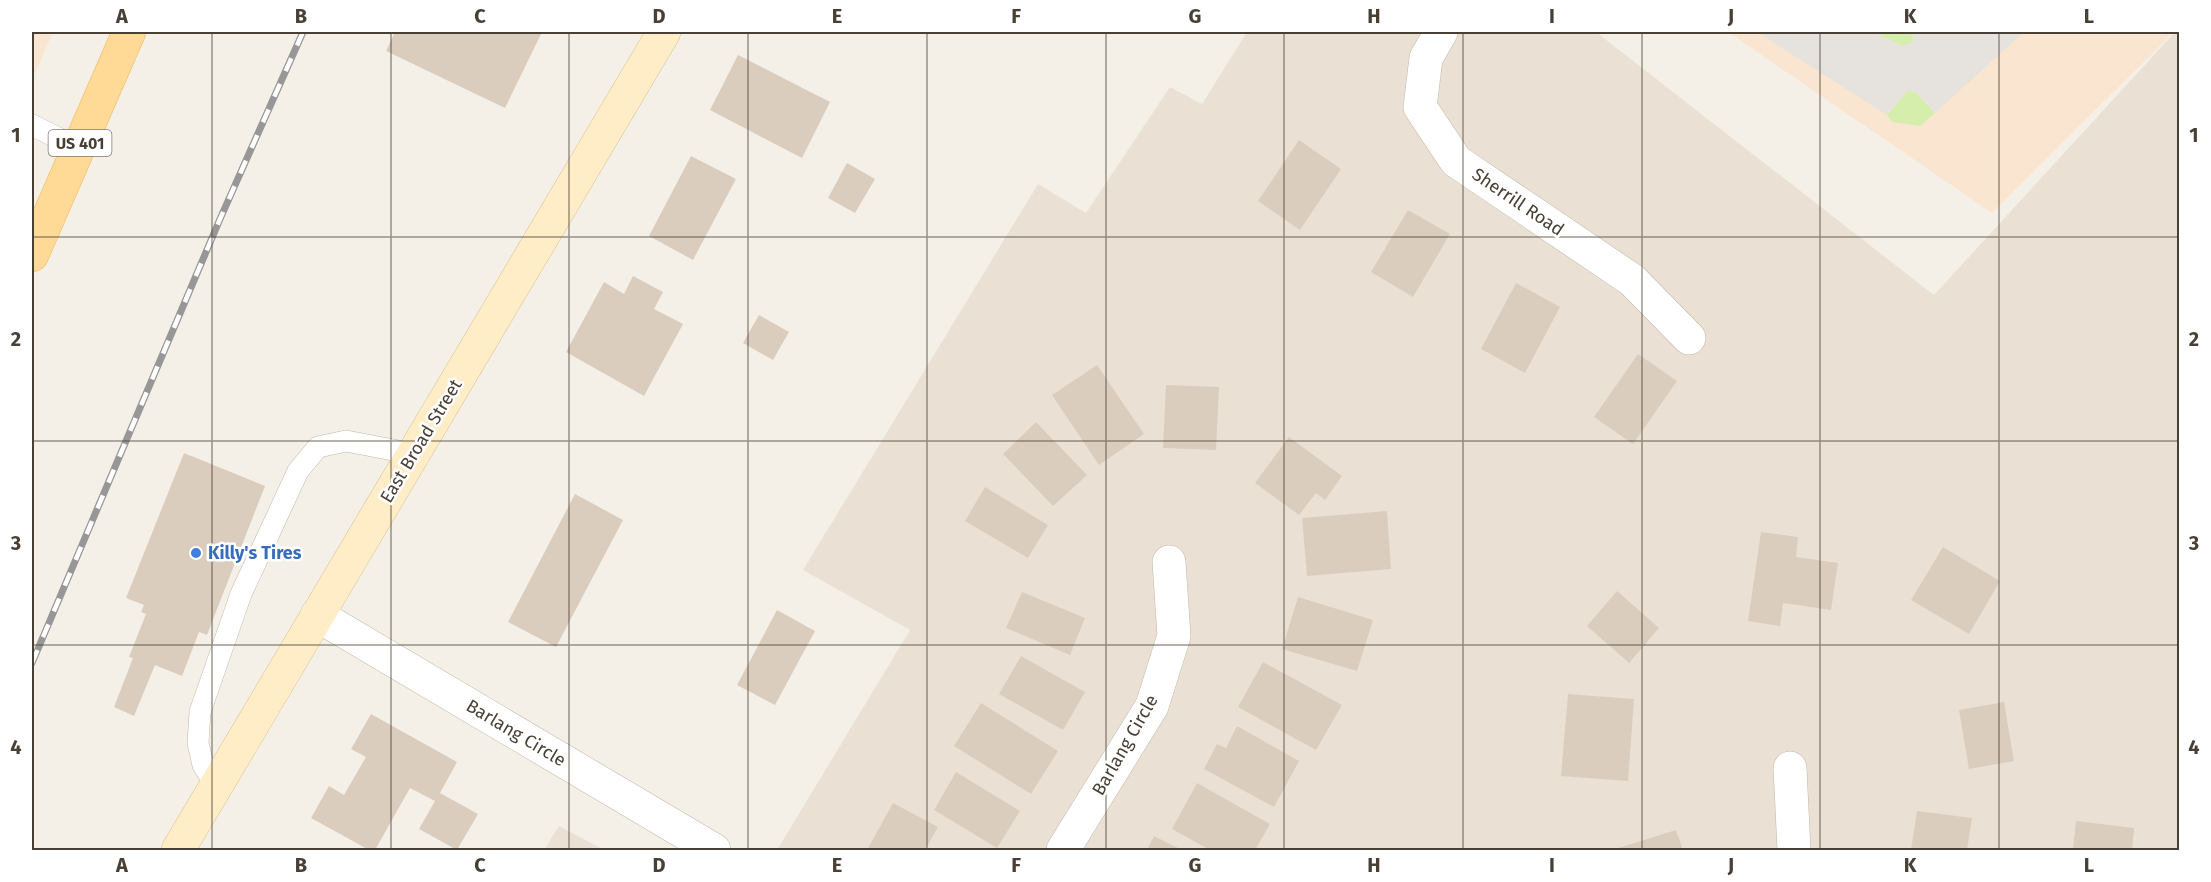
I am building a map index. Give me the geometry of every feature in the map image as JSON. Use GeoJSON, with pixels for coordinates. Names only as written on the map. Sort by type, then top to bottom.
{"type":"FeatureCollection","features":[{"type":"Feature","properties":{"kind":"main road","name":"US 401"},"geometry":{"type":"LineString","coordinates":[[32,255],[129,32]]}},
{"type":"Feature","properties":{"kind":"main road","name":"East Broad Street"},"geometry":{"type":"LineString","coordinates":[[178,850],[664,32]]}},
{"type":"Feature","properties":{"kind":"street","name":"Sherrill Road"},"geometry":{"type":"LineString","coordinates":[[1442,32],[1426,58],[1420,106],[1456,161],[1632,280],[1689,338]]}},
{"type":"Feature","properties":{"kind":"street","name":"Barlang Circle"},"geometry":{"type":"LineString","coordinates":[[1063,850],[1152,706],[1174,636],[1169,562]]}},
{"type":"Feature","properties":{"kind":"street","name":"Barlang Circle"},"geometry":{"type":"LineString","coordinates":[[317,615],[714,850]]}},
{"type":"Feature","properties":{"kind":"street"},"geometry":{"type":"LineString","coordinates":[[1790,768],[1794,850]]}},
{"type":"Feature","properties":{"kind":"lane"},"geometry":{"type":"LineString","coordinates":[[32,125],[78,148]]}},
{"type":"Feature","properties":{"kind":"lane"},"geometry":{"type":"LineString","coordinates":[[216,786],[203,765],[198,743],[200,712],[241,594],[298,471],[318,447],[346,441],[414,454]]}},
{"type":"Feature","properties":{"kind":"shaded area"},"geometry":{"type":"Polygon","coordinates":[[[32,32],[53,32],[32,80],[32,32]]]}},
{"type":"Feature","properties":{"kind":"shaded area"},"geometry":{"type":"Polygon","coordinates":[[[1247,32],[1596,32],[1934,295],[2175,32],[2179,32],[2179,850],[777,850],[910,630],[803,570],[1038,184],[1086,213],[1170,87],[1202,104],[1247,32]]]}},
{"type":"Feature","properties":{"kind":"shaded area"},"geometry":{"type":"Polygon","coordinates":[[[1728,32],[2174,32],[1992,213],[1728,32]]]}},
{"type":"Feature","properties":{"kind":"shaded area"},"geometry":{"type":"Polygon","coordinates":[[[1757,32],[1877,32],[1902,46],[1914,42],[1911,32],[2024,32],[1935,113],[1916,92],[1907,91],[1887,115],[1757,32]]]}},
{"type":"Feature","properties":{"kind":"shaded area"},"geometry":{"type":"Polygon","coordinates":[[[559,826],[604,850],[544,850],[559,826]]]}},
{"type":"Feature","properties":{"kind":"green space"},"geometry":{"type":"Polygon","coordinates":[[[1877,32],[1911,32],[1914,42],[1902,46],[1877,32]]]}},
{"type":"Feature","properties":{"kind":"green space"},"geometry":{"type":"Polygon","coordinates":[[[1907,91],[1916,92],[1935,113],[1920,126],[1892,122],[1887,115],[1907,91]]]}},
{"type":"Feature","properties":{"kind":"building"},"geometry":{"type":"Polygon","coordinates":[[[395,32],[542,32],[505,108],[386,51],[395,32]]]}},
{"type":"Feature","properties":{"kind":"building"},"geometry":{"type":"Polygon","coordinates":[[[738,55],[830,102],[802,158],[710,110],[738,55]]]}},
{"type":"Feature","properties":{"kind":"building"},"geometry":{"type":"Polygon","coordinates":[[[1299,140],[1341,169],[1300,230],[1258,201],[1299,140]]]}},
{"type":"Feature","properties":{"kind":"building"},"geometry":{"type":"Polygon","coordinates":[[[691,156],[736,179],[693,260],[649,236],[691,156]]]}},
{"type":"Feature","properties":{"kind":"building"},"geometry":{"type":"Polygon","coordinates":[[[847,163],[875,179],[855,213],[828,198],[847,163]]]}},
{"type":"Feature","properties":{"kind":"building"},"geometry":{"type":"Polygon","coordinates":[[[1408,210],[1450,234],[1413,297],[1371,272],[1408,210]]]}},
{"type":"Feature","properties":{"kind":"building"},"geometry":{"type":"Polygon","coordinates":[[[633,276],[663,292],[654,309],[683,324],[644,396],[566,352],[604,282],[624,294],[633,276]]]}},
{"type":"Feature","properties":{"kind":"building"},"geometry":{"type":"Polygon","coordinates":[[[1516,283],[1560,307],[1525,373],[1481,349],[1516,283]]]}},
{"type":"Feature","properties":{"kind":"building"},"geometry":{"type":"Polygon","coordinates":[[[759,315],[789,332],[773,360],[743,343],[759,315]]]}},
{"type":"Feature","properties":{"kind":"building"},"geometry":{"type":"Polygon","coordinates":[[[1638,354],[1677,381],[1633,444],[1594,417],[1638,354]]]}},
{"type":"Feature","properties":{"kind":"building"},"geometry":{"type":"Polygon","coordinates":[[[1097,365],[1144,434],[1099,465],[1052,395],[1097,365]]]}},
{"type":"Feature","properties":{"kind":"building"},"geometry":{"type":"Polygon","coordinates":[[[1166,385],[1219,387],[1216,450],[1163,448],[1166,385]]]}},
{"type":"Feature","properties":{"kind":"building"},"geometry":{"type":"Polygon","coordinates":[[[1036,422],[1087,475],[1053,506],[1003,454],[1036,422]]]}},
{"type":"Feature","properties":{"kind":"building"},"geometry":{"type":"Polygon","coordinates":[[[1289,437],[1342,476],[1325,500],[1316,493],[1299,515],[1255,483],[1289,437]]]}},
{"type":"Feature","properties":{"kind":"building"},"geometry":{"type":"Polygon","coordinates":[[[184,453],[265,486],[207,635],[199,632],[182,676],[155,665],[134,716],[114,707],[133,658],[129,657],[146,614],[141,612],[144,605],[126,598],[184,453]]]}},
{"type":"Feature","properties":{"kind":"building"},"geometry":{"type":"Polygon","coordinates":[[[985,487],[1048,525],[1028,558],[965,521],[985,487]]]}},
{"type":"Feature","properties":{"kind":"building"},"geometry":{"type":"Polygon","coordinates":[[[575,494],[623,520],[556,647],[508,622],[575,494]]]}},
{"type":"Feature","properties":{"kind":"building"},"geometry":{"type":"Polygon","coordinates":[[[1387,511],[1391,569],[1307,576],[1302,518],[1387,511]]]}},
{"type":"Feature","properties":{"kind":"building"},"geometry":{"type":"Polygon","coordinates":[[[1761,532],[1798,537],[1796,557],[1838,563],[1831,610],[1783,603],[1780,626],[1748,621],[1761,532]]]}},
{"type":"Feature","properties":{"kind":"building"},"geometry":{"type":"Polygon","coordinates":[[[1943,547],[2000,581],[1969,634],[1911,600],[1943,547]]]}},
{"type":"Feature","properties":{"kind":"building"},"geometry":{"type":"Polygon","coordinates":[[[1617,591],[1659,628],[1629,663],[1587,626],[1617,591]]]}},
{"type":"Feature","properties":{"kind":"building"},"geometry":{"type":"Polygon","coordinates":[[[1022,592],[1085,618],[1070,655],[1006,628],[1022,592]]]}},
{"type":"Feature","properties":{"kind":"building"},"geometry":{"type":"Polygon","coordinates":[[[1298,597],[1373,620],[1357,671],[1282,649],[1298,597]]]}},
{"type":"Feature","properties":{"kind":"building"},"geometry":{"type":"Polygon","coordinates":[[[777,610],[815,631],[775,705],[737,685],[777,610]]]}},
{"type":"Feature","properties":{"kind":"building"},"geometry":{"type":"Polygon","coordinates":[[[1021,656],[1085,692],[1063,730],[999,694],[1021,656]]]}},
{"type":"Feature","properties":{"kind":"building"},"geometry":{"type":"Polygon","coordinates":[[[1263,662],[1342,705],[1316,750],[1238,707],[1263,662]]]}},
{"type":"Feature","properties":{"kind":"building"},"geometry":{"type":"Polygon","coordinates":[[[1568,694],[1634,699],[1628,781],[1561,776],[1568,694]]]}},
{"type":"Feature","properties":{"kind":"building"},"geometry":{"type":"Polygon","coordinates":[[[2004,702],[2014,761],[1969,769],[1959,710],[2004,702]]]}},
{"type":"Feature","properties":{"kind":"building"},"geometry":{"type":"Polygon","coordinates":[[[981,703],[1058,751],[1031,794],[954,746],[981,703]]]}},
{"type":"Feature","properties":{"kind":"building"},"geometry":{"type":"Polygon","coordinates":[[[371,714],[457,762],[440,793],[478,814],[457,850],[419,829],[435,801],[410,788],[375,850],[369,850],[311,818],[329,786],[344,795],[366,757],[351,749],[371,714]]]}},
{"type":"Feature","properties":{"kind":"building"},"geometry":{"type":"Polygon","coordinates":[[[1237,726],[1299,761],[1274,807],[1204,769],[1217,744],[1226,748],[1237,726]]]}},
{"type":"Feature","properties":{"kind":"building"},"geometry":{"type":"Polygon","coordinates":[[[956,772],[1020,811],[997,848],[934,810],[956,772]]]}},
{"type":"Feature","properties":{"kind":"building"},"geometry":{"type":"Polygon","coordinates":[[[1197,783],[1270,824],[1255,850],[1210,850],[1172,829],[1197,783]]]}},
{"type":"Feature","properties":{"kind":"building"},"geometry":{"type":"Polygon","coordinates":[[[893,803],[938,827],[925,850],[867,850],[893,803]]]}},
{"type":"Feature","properties":{"kind":"building"},"geometry":{"type":"Polygon","coordinates":[[[1917,811],[1972,818],[1967,850],[1911,850],[1917,811]]]}},
{"type":"Feature","properties":{"kind":"building"},"geometry":{"type":"Polygon","coordinates":[[[2076,821],[2134,828],[2132,850],[2073,850],[2076,821]]]}},
{"type":"Feature","properties":{"kind":"building"},"geometry":{"type":"Polygon","coordinates":[[[1676,830],[1683,850],[1612,850],[1676,830]]]}},
{"type":"Feature","properties":{"kind":"building"},"geometry":{"type":"Polygon","coordinates":[[[1154,836],[1182,850],[1147,850],[1154,836]]]}},
{"type":"Feature","properties":{"kind":"railway"},"geometry":{"type":"LineString","coordinates":[[32,663],[220,219],[303,32]]}},
{"type":"Feature","properties":{"kind":"place","name":"Killy's Tires"},"geometry":{"type":"Point","coordinates":[196,553]}}]}
